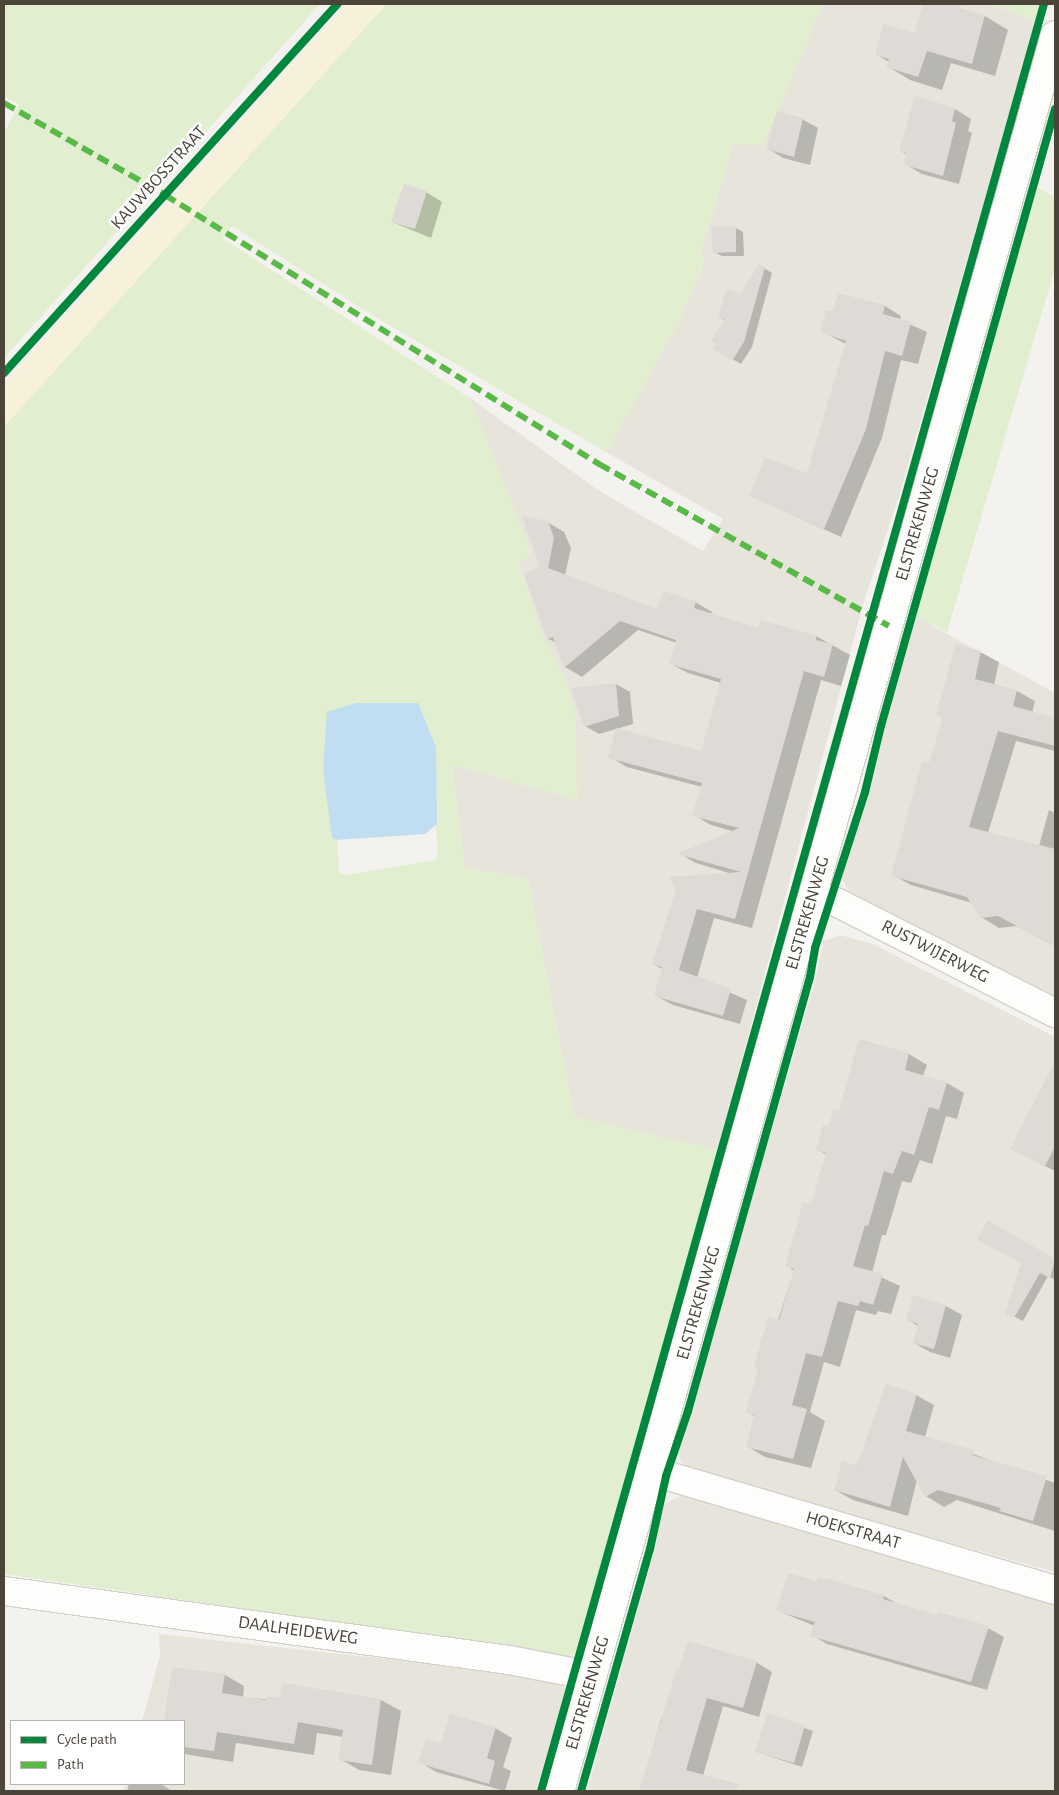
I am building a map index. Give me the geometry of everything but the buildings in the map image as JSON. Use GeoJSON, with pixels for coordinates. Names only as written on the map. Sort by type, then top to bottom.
{"type":"FeatureCollection","features":[{"type":"Feature","properties":{"kind":"street","name":"ELSTREKENWEG"},"geometry":{"type":"LineString","coordinates":[[560,1791],[1055,35]]}},
{"type":"Feature","properties":{"kind":"street","name":"RUSTWIJERWEG"},"geometry":{"type":"LineString","coordinates":[[813,894],[836,902],[1055,1013]]}},
{"type":"Feature","properties":{"kind":"street","name":"HOEKSTRAAT"},"geometry":{"type":"LineString","coordinates":[[651,1471],[1055,1590]]}},
{"type":"Feature","properties":{"kind":"street","name":"DAALHEIDEWEG"},"geometry":{"type":"LineString","coordinates":[[4,1591],[509,1660],[592,1676]]}},
{"type":"Feature","properties":{"kind":"shaded area"},"geometry":{"type":"Polygon","coordinates":[[[823,4],[990,4],[1036,21],[900,493],[864,601],[718,1150],[574,1117],[528,879],[465,868],[452,765],[578,800],[566,680],[544,640],[518,562],[532,555],[470,398],[598,490],[703,551],[723,519],[606,452],[678,324],[705,260],[700,254],[733,145],[763,145],[823,4]]]}},
{"type":"Feature","properties":{"kind":"shaded area"},"geometry":{"type":"Polygon","coordinates":[[[915,616],[1055,693],[1055,998],[850,895],[841,876],[915,616]]]}},
{"type":"Feature","properties":{"kind":"shaded area"},"geometry":{"type":"Polygon","coordinates":[[[840,935],[873,944],[1055,1037],[1055,1572],[696,1472],[681,1462],[677,1454],[814,985],[824,941],[840,935]]]}},
{"type":"Feature","properties":{"kind":"shaded area"},"geometry":{"type":"Polygon","coordinates":[[[683,1495],[1055,1600],[1055,1791],[587,1791],[656,1544],[662,1505],[683,1495]]]}},
{"type":"Feature","properties":{"kind":"shaded area"},"geometry":{"type":"Polygon","coordinates":[[[159,1634],[550,1677],[566,1690],[536,1791],[123,1791],[125,1785],[185,1785],[185,1720],[142,1720],[160,1656],[159,1634]]]}},
{"type":"Feature","properties":{"kind":"green space"},"geometry":{"type":"Polygon","coordinates":[[[4,4],[320,4],[4,358],[4,128],[6,129],[19,105],[4,96],[4,4]]]}},
{"type":"Feature","properties":{"kind":"green space"},"geometry":{"type":"Polygon","coordinates":[[[382,4],[823,4],[763,145],[733,145],[700,254],[705,259],[678,324],[606,452],[377,318],[232,226],[222,238],[470,398],[532,555],[518,563],[544,640],[566,680],[576,716],[578,800],[452,765],[465,868],[528,879],[574,1117],[718,1150],[576,1654],[570,1656],[4,1574],[4,423],[382,4]],[[331,725],[339,872],[346,875],[435,860],[438,853],[426,726],[331,725]]]}},
{"type":"Feature","properties":{"kind":"green space"},"geometry":{"type":"Polygon","coordinates":[[[990,4],[1041,4],[1036,21],[990,4]]]}},
{"type":"Feature","properties":{"kind":"green space"},"geometry":{"type":"Polygon","coordinates":[[[1037,187],[1055,197],[1055,269],[947,632],[915,616],[1037,187]]]}},
{"type":"Feature","properties":{"kind":"sand"},"geometry":{"type":"Polygon","coordinates":[[[346,4],[387,4],[4,427],[4,384],[346,4]]]}},
{"type":"Feature","properties":{"kind":"water"},"geometry":{"type":"Polygon","coordinates":[[[356,703],[418,703],[436,747],[437,824],[425,834],[336,840],[332,838],[323,769],[327,712],[356,703]]]}},
{"type":"Feature","properties":{"kind":"marked path"},"geometry":{"type":"LineString","coordinates":[[4,103],[165,195],[599,464],[889,626]]}},
{"type":"Feature","properties":{"kind":"cycle path","name":"KAUWBOSSTRAAT"},"geometry":{"type":"LineString","coordinates":[[4,373],[338,4]]}},
{"type":"Feature","properties":{"kind":"cycle path"},"geometry":{"type":"LineString","coordinates":[[541,1791],[1044,4]]}},
{"type":"Feature","properties":{"kind":"cycle path"},"geometry":{"type":"LineString","coordinates":[[581,1791],[650,1549],[666,1476],[688,1411],[810,977],[815,948],[865,792],[881,726],[1055,109]]}}]}
